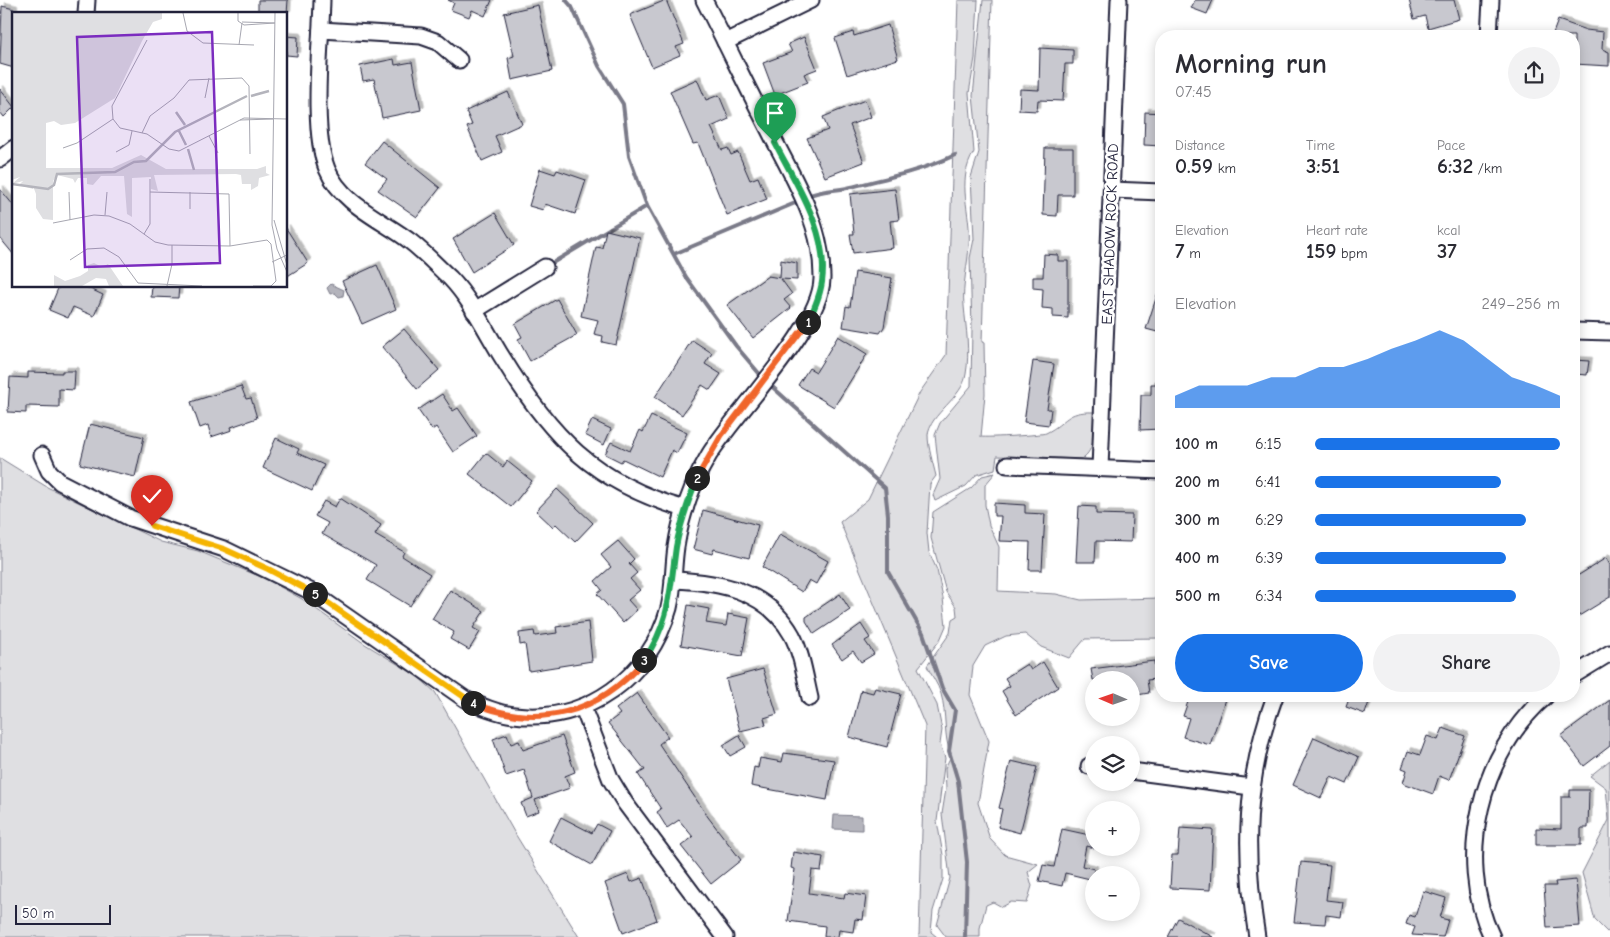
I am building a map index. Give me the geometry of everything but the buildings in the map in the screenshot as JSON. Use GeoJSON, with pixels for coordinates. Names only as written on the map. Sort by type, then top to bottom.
{"type":"FeatureCollection","features":[{"type":"Feature","properties":{"kind":"street"},"geometry":{"type":"LineString","coordinates":[[322,0],[319,124],[321,149],[327,170],[344,194],[396,231],[429,258],[452,281],[474,311],[524,392],[549,426],[570,448],[595,468],[636,492],[685,509]]}},
{"type":"Feature","properties":{"kind":"street"},"geometry":{"type":"LineString","coordinates":[[42,455],[49,471],[60,482],[130,518],[224,549],[310,590],[465,699],[490,710],[513,715],[558,714],[582,708],[621,685],[646,658],[662,630],[670,605],[676,546],[685,509],[708,456],[806,325],[817,301],[822,282],[822,258],[813,216],[704,0]]}},
{"type":"Feature","properties":{"kind":"street"},"geometry":{"type":"LineString","coordinates":[[725,42],[811,0]]}},
{"type":"Feature","properties":{"kind":"street","name":"EAST SHADOW ROCK ROAD"},"geometry":{"type":"LineString","coordinates":[[1100,468],[1119,0]]}},
{"type":"Feature","properties":{"kind":"street"},"geometry":{"type":"LineString","coordinates":[[1489,30],[1491,0]]}},
{"type":"Feature","properties":{"kind":"street"},"geometry":{"type":"LineString","coordinates":[[321,30],[421,36],[438,42],[459,60]]}},
{"type":"Feature","properties":{"kind":"street"},"geometry":{"type":"LineString","coordinates":[[0,159],[12,150]]}},
{"type":"Feature","properties":{"kind":"street"},"geometry":{"type":"LineString","coordinates":[[1112,190],[1155,192]]}},
{"type":"Feature","properties":{"kind":"street"},"geometry":{"type":"LineString","coordinates":[[474,311],[544,268]]}},
{"type":"Feature","properties":{"kind":"street"},"geometry":{"type":"LineString","coordinates":[[1580,331],[1610,332]]}},
{"type":"Feature","properties":{"kind":"street"},"geometry":{"type":"LineString","coordinates":[[1007,466],[1155,471]]}},
{"type":"Feature","properties":{"kind":"street"},"geometry":{"type":"LineString","coordinates":[[673,580],[721,584],[750,594],[765,603],[792,635],[800,655],[810,698]]}},
{"type":"Feature","properties":{"kind":"street"},"geometry":{"type":"LineString","coordinates":[[1580,671],[1610,653]]}},
{"type":"Feature","properties":{"kind":"street"},"geometry":{"type":"LineString","coordinates":[[1257,937],[1248,864],[1248,810],[1256,758],[1273,702]]}},
{"type":"Feature","properties":{"kind":"street"},"geometry":{"type":"LineString","coordinates":[[1492,937],[1485,922],[1475,865],[1476,836],[1481,806],[1493,771],[1507,744],[1524,718],[1540,702]]}},
{"type":"Feature","properties":{"kind":"street"},"geometry":{"type":"LineString","coordinates":[[582,708],[611,780],[625,803],[725,937]]}},
{"type":"Feature","properties":{"kind":"street"},"geometry":{"type":"LineString","coordinates":[[1140,772],[1251,787]]}},
{"type":"Feature","properties":{"kind":"shaded area"},"geometry":{"type":"Polygon","coordinates":[[[958,0],[978,0],[975,58],[969,93],[974,152],[968,164],[965,186],[969,233],[964,283],[968,357],[964,383],[934,420],[928,435],[936,476],[930,484],[927,533],[929,552],[937,570],[943,598],[946,626],[940,640],[918,668],[937,705],[942,730],[940,744],[945,758],[937,821],[943,855],[943,879],[933,911],[931,932],[937,937],[919,937],[925,726],[840,522],[868,499],[920,392],[946,355],[958,0]]]}},
{"type":"Feature","properties":{"kind":"shaded area"},"geometry":{"type":"Polygon","coordinates":[[[983,0],[992,0],[982,342],[984,343],[985,394],[981,437],[1046,433],[1072,415],[1094,412],[1093,438],[1090,450],[1081,459],[997,456],[995,469],[976,475],[966,486],[935,501],[933,495],[940,479],[935,435],[940,423],[971,386],[970,258],[974,239],[971,177],[979,152],[973,96],[983,0]]]}},
{"type":"Feature","properties":{"kind":"shaded area"},"geometry":{"type":"Polygon","coordinates":[[[331,284],[344,290],[343,296],[339,297],[335,293],[330,294],[327,288],[331,284]]]}},
{"type":"Feature","properties":{"kind":"shaded area"},"geometry":{"type":"Polygon","coordinates":[[[0,458],[47,487],[161,542],[198,551],[266,579],[302,599],[365,644],[417,676],[435,692],[514,832],[579,937],[0,937],[0,458]]]}},
{"type":"Feature","properties":{"kind":"shaded area"},"geometry":{"type":"Polygon","coordinates":[[[995,473],[985,485],[985,505],[989,525],[999,547],[998,591],[1056,594],[1081,600],[1155,598],[1155,638],[1085,639],[1069,658],[1041,647],[1025,634],[1006,636],[985,646],[973,666],[970,695],[989,741],[978,803],[990,839],[1005,855],[1038,864],[1028,872],[1032,886],[1027,903],[1011,902],[1002,907],[993,902],[986,905],[980,928],[980,937],[946,937],[937,925],[950,878],[942,814],[946,789],[945,768],[951,756],[947,741],[941,694],[927,666],[950,633],[952,619],[957,616],[956,607],[946,592],[931,538],[933,512],[971,488],[982,476],[995,473]]]}},
{"type":"Feature","properties":{"kind":"shaded area"},"geometry":{"type":"Polygon","coordinates":[[[1610,760],[1610,930],[1607,932],[1595,920],[1582,873],[1609,820],[1606,788],[1590,776],[1610,760]]]}},
{"type":"Feature","properties":{"kind":"shaded area"},"geometry":{"type":"Polygon","coordinates":[[[834,815],[862,816],[862,830],[833,829],[834,815]]]}},
{"type":"Feature","properties":{"kind":"waterway"},"geometry":{"type":"LineString","coordinates":[[566,0],[572,7],[599,66],[623,104],[629,156],[647,206],[686,277],[736,346],[763,378]]}},
{"type":"Feature","properties":{"kind":"waterway"},"geometry":{"type":"LineString","coordinates":[[806,197],[816,193],[847,188],[902,174],[929,166],[955,155]]}},
{"type":"Feature","properties":{"kind":"waterway"},"geometry":{"type":"LineString","coordinates":[[674,254],[800,201]]}},
{"type":"Feature","properties":{"kind":"waterway"},"geometry":{"type":"LineString","coordinates":[[549,265],[647,206]]}},
{"type":"Feature","properties":{"kind":"waterway"},"geometry":{"type":"LineString","coordinates":[[768,383],[885,488],[888,515],[888,572],[923,633],[942,688],[955,710],[949,751],[958,781],[967,862],[965,937]]}},
{"type":"Feature","properties":{"kind":"route"},"geometry":{"type":"LineString","coordinates":[[152,526],[224,549],[310,590],[465,699],[490,710],[513,715],[558,714],[582,708],[611,692],[621,685],[646,658],[662,630],[670,605],[676,546],[685,509],[699,473],[721,436],[806,325],[817,301],[822,282],[822,258],[813,216],[775,143]]}}]}
